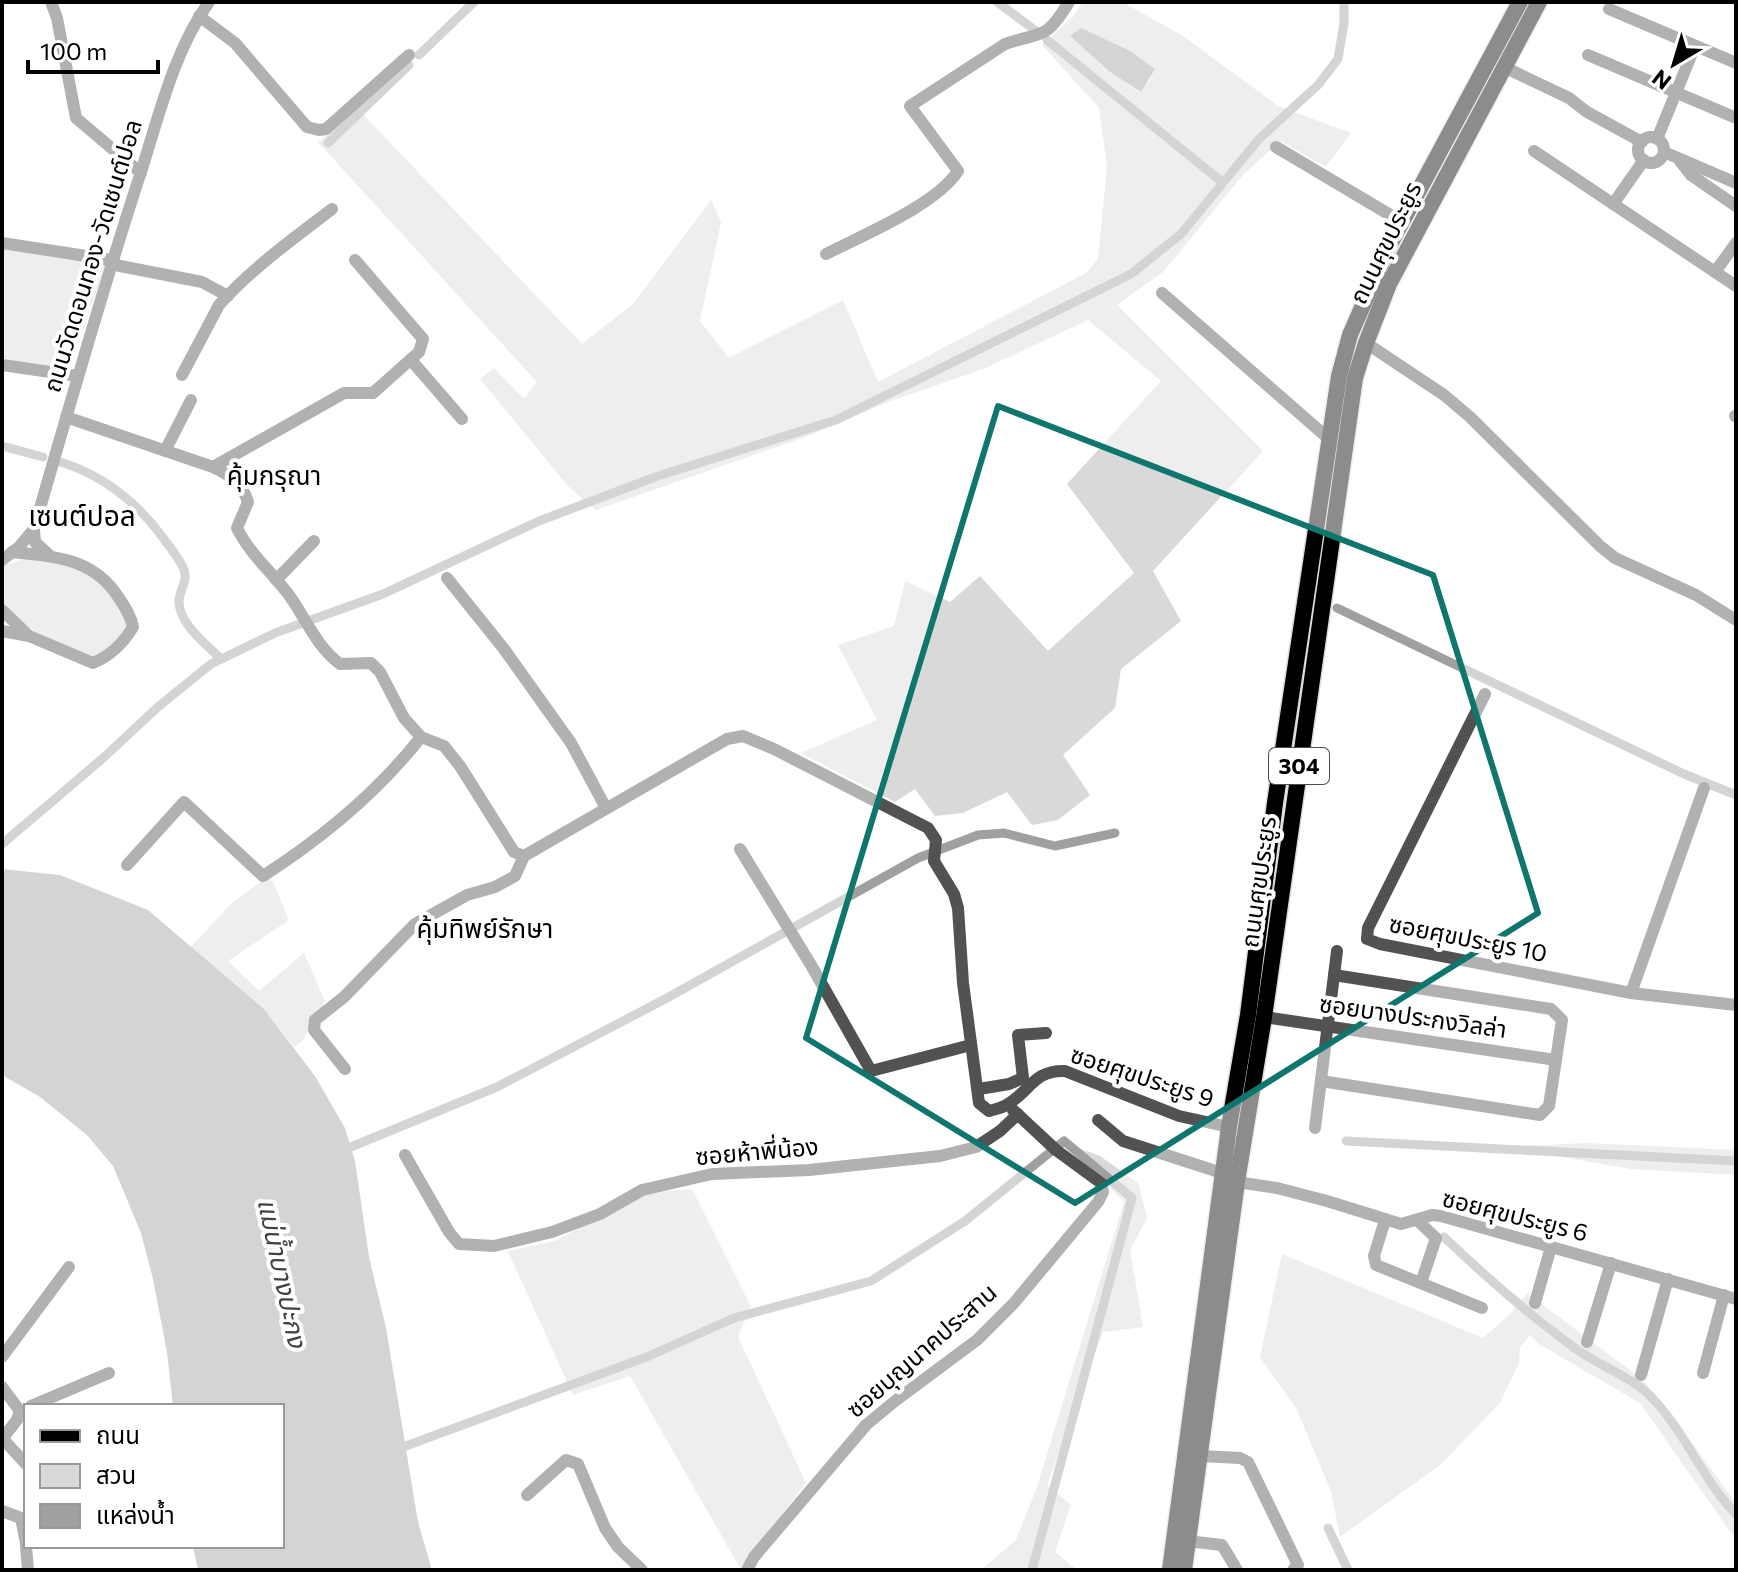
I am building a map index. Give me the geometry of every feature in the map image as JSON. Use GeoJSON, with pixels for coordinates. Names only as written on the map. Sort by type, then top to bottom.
{"type":"FeatureCollection","features":[{"type":"Feature","properties":{"kind":"main road","name":"ถนนศุขประยูร"},"geometry":{"type":"LineString","coordinates":[[1184,1570],[1201,1456],[1230,1178],[1229,1127],[1256,1016],[1275,803],[1339,376],[1350,335],[1370,287],[1520,2]]}},
{"type":"Feature","properties":{"kind":"main road","name":"ถนนศุขประยูร"},"geometry":{"type":"LineString","coordinates":[[1170,1570],[1355,378],[1389,284],[1539,2]]}},
{"type":"Feature","properties":{"kind":"street"},"geometry":{"type":"LineString","coordinates":[[51,2],[57,18],[76,118],[141,173]]}},
{"type":"Feature","properties":{"kind":"street","name":"ถนนวัดดอนทอง-วัดเซนต์ปอล"},"geometry":{"type":"LineString","coordinates":[[34,529],[111,262],[179,59],[209,2]]}},
{"type":"Feature","properties":{"kind":"street"},"geometry":{"type":"LineString","coordinates":[[826,254],[890,222],[950,184],[958,171],[910,106],[1005,44],[1041,36],[1057,21],[1069,2]]}},
{"type":"Feature","properties":{"kind":"street"},"geometry":{"type":"LineString","coordinates":[[1609,9],[1736,63]]}},
{"type":"Feature","properties":{"kind":"street"},"geometry":{"type":"LineString","coordinates":[[199,16],[235,43],[307,127],[319,130],[326,129],[409,55]]}},
{"type":"Feature","properties":{"kind":"street"},"geometry":{"type":"LineString","coordinates":[[1657,139],[1695,46]]}},
{"type":"Feature","properties":{"kind":"street"},"geometry":{"type":"LineString","coordinates":[[1588,55],[1736,118]]}},
{"type":"Feature","properties":{"kind":"street"},"geometry":{"type":"LineString","coordinates":[[1504,67],[1550,91],[1563,103],[1587,112],[1642,142]]}},
{"type":"Feature","properties":{"kind":"street"},"geometry":{"type":"LineString","coordinates":[[1649,138],[1663,144],[1664,152],[1657,162],[1644,160],[1639,154],[1642,142],[1649,138]]}},
{"type":"Feature","properties":{"kind":"street"},"geometry":{"type":"LineString","coordinates":[[1276,147],[1402,222]]}},
{"type":"Feature","properties":{"kind":"street"},"geometry":{"type":"LineString","coordinates":[[1534,151],[1736,286]]}},
{"type":"Feature","properties":{"kind":"street"},"geometry":{"type":"LineString","coordinates":[[1664,152],[1736,183]]}},
{"type":"Feature","properties":{"kind":"street"},"geometry":{"type":"LineString","coordinates":[[1678,159],[1691,175],[1736,206]]}},
{"type":"Feature","properties":{"kind":"street"},"geometry":{"type":"LineString","coordinates":[[1613,204],[1644,160]]}},
{"type":"Feature","properties":{"kind":"street"},"geometry":{"type":"LineString","coordinates":[[182,375],[219,305],[272,255],[332,209]]}},
{"type":"Feature","properties":{"kind":"street"},"geometry":{"type":"LineString","coordinates":[[2,243],[202,282],[228,296]]}},
{"type":"Feature","properties":{"kind":"street"},"geometry":{"type":"LineString","coordinates":[[1715,272],[1736,243]]}},
{"type":"Feature","properties":{"kind":"street"},"geometry":{"type":"LineString","coordinates":[[213,467],[344,393],[373,393],[419,352],[423,339],[355,260]]}},
{"type":"Feature","properties":{"kind":"street"},"geometry":{"type":"LineString","coordinates":[[1162,293],[1329,439]]}},
{"type":"Feature","properties":{"kind":"street"},"geometry":{"type":"LineString","coordinates":[[1366,343],[1402,365],[1461,409],[1615,558],[1696,595],[1736,620]]}},
{"type":"Feature","properties":{"kind":"street"},"geometry":{"type":"LineString","coordinates":[[411,360],[462,419]]}},
{"type":"Feature","properties":{"kind":"street"},"geometry":{"type":"LineString","coordinates":[[2,365],[78,376]]}},
{"type":"Feature","properties":{"kind":"street"},"geometry":{"type":"LineString","coordinates":[[165,451],[191,400]]}},
{"type":"Feature","properties":{"kind":"street"},"geometry":{"type":"LineString","coordinates":[[66,417],[213,467],[245,489],[248,502],[237,528],[242,540],[290,597],[329,656],[340,664],[371,663],[380,672],[404,718],[421,737],[444,746],[514,852],[524,856]]}},
{"type":"Feature","properties":{"kind":"street"},"geometry":{"type":"LineString","coordinates":[[34,529],[35,542],[49,555]]}},
{"type":"Feature","properties":{"kind":"street"},"geometry":{"type":"LineString","coordinates":[[6,556],[34,529]]}},
{"type":"Feature","properties":{"kind":"street"},"geometry":{"type":"LineString","coordinates":[[276,580],[314,541]]}},
{"type":"Feature","properties":{"kind":"street"},"geometry":{"type":"LineString","coordinates":[[2,631],[29,636],[93,663],[116,648],[133,627],[130,616],[109,582],[100,574],[49,555],[6,556]]}},
{"type":"Feature","properties":{"kind":"street"},"geometry":{"type":"LineString","coordinates":[[447,578],[504,649],[571,743],[606,808]]}},
{"type":"Feature","properties":{"kind":"street"},"geometry":{"type":"LineString","coordinates":[[2,610],[29,636]]}},
{"type":"Feature","properties":{"kind":"street","name":"ซอยศุขประยูร 10"},"geometry":{"type":"LineString","coordinates":[[1485,694],[1368,928],[1367,939],[1631,993],[1736,1005]]}},
{"type":"Feature","properties":{"kind":"street"},"geometry":{"type":"LineString","coordinates":[[345,1069],[314,1030],[315,1020],[344,997],[415,924],[467,895],[495,887],[515,876],[524,856],[727,739],[743,736],[928,828],[936,840],[934,861],[954,894],[958,908],[963,983],[979,1103],[989,1111],[1012,1110]]}},
{"type":"Feature","properties":{"kind":"street"},"geometry":{"type":"LineString","coordinates":[[127,865],[184,802],[263,876],[346,815],[383,780],[421,737]]}},
{"type":"Feature","properties":{"kind":"street"},"geometry":{"type":"LineString","coordinates":[[1631,993],[1704,788]]}},
{"type":"Feature","properties":{"kind":"street"},"geometry":{"type":"LineString","coordinates":[[740,849],[871,1071],[971,1045]]}},
{"type":"Feature","properties":{"kind":"street"},"geometry":{"type":"LineString","coordinates":[[1315,1128],[1337,951]]}},
{"type":"Feature","properties":{"kind":"street"},"geometry":{"type":"LineString","coordinates":[[1321,1081],[1540,1115],[1549,1106],[1562,1020],[1551,1009],[1334,975]]}},
{"type":"Feature","properties":{"kind":"street","name":"ซอยบางประกงวิลล่า"},"geometry":{"type":"LineString","coordinates":[[1256,1016],[1556,1060]]}},
{"type":"Feature","properties":{"kind":"street"},"geometry":{"type":"LineString","coordinates":[[979,1089],[1026,1082],[1018,1035],[1046,1033]]}},
{"type":"Feature","properties":{"kind":"street","name":"ซอยศุขประยูร 9"},"geometry":{"type":"LineString","coordinates":[[1012,1110],[1026,1082],[1050,1071],[1065,1071],[1179,1116],[1229,1127]]}},
{"type":"Feature","properties":{"kind":"street","name":"ซอยห้าพี่น้อง"},"geometry":{"type":"LineString","coordinates":[[405,1155],[459,1244],[494,1246],[552,1232],[588,1219],[642,1190],[712,1174],[809,1170],[940,1156],[976,1147],[1012,1110]]}},
{"type":"Feature","properties":{"kind":"street","name":"ซอยบุญนาคประสาน"},"geometry":{"type":"LineString","coordinates":[[747,1570],[754,1557],[857,1435],[895,1401],[977,1340],[1014,1303],[1098,1202],[1103,1192],[1101,1183],[1056,1150],[1012,1110]]}},
{"type":"Feature","properties":{"kind":"street","name":"ซอยศุขประยูร 6"},"geometry":{"type":"LineString","coordinates":[[1098,1120],[1123,1141],[1230,1178],[1327,1201],[1405,1224],[1432,1215],[1441,1216],[1730,1297]]}},
{"type":"Feature","properties":{"kind":"street"},"geometry":{"type":"LineString","coordinates":[[1385,1220],[1374,1256],[1376,1265],[1482,1308]]}},
{"type":"Feature","properties":{"kind":"street"},"geometry":{"type":"LineString","coordinates":[[1417,1220],[1436,1238],[1421,1283]]}},
{"type":"Feature","properties":{"kind":"street"},"geometry":{"type":"LineString","coordinates":[[1535,1303],[1551,1247]]}},
{"type":"Feature","properties":{"kind":"street"},"geometry":{"type":"LineString","coordinates":[[1587,1342],[1611,1263]]}},
{"type":"Feature","properties":{"kind":"street"},"geometry":{"type":"LineString","coordinates":[[2,1357],[69,1267]]}},
{"type":"Feature","properties":{"kind":"street"},"geometry":{"type":"LineString","coordinates":[[1641,1375],[1668,1279]]}},
{"type":"Feature","properties":{"kind":"street"},"geometry":{"type":"LineString","coordinates":[[1703,1373],[1730,1297]]}},
{"type":"Feature","properties":{"kind":"street"},"geometry":{"type":"LineString","coordinates":[[35,1404],[109,1373]]}},
{"type":"Feature","properties":{"kind":"street"},"geometry":{"type":"LineString","coordinates":[[2,1387],[24,1406]]}},
{"type":"Feature","properties":{"kind":"street"},"geometry":{"type":"LineString","coordinates":[[24,1411],[2,1438],[24,1462]]}},
{"type":"Feature","properties":{"kind":"street"},"geometry":{"type":"LineString","coordinates":[[1201,1456],[1240,1458],[1248,1462],[1296,1568]]}},
{"type":"Feature","properties":{"kind":"street"},"geometry":{"type":"LineString","coordinates":[[527,1495],[566,1460],[578,1464],[605,1528],[618,1547],[642,1570]]}},
{"type":"Feature","properties":{"kind":"street"},"geometry":{"type":"LineString","coordinates":[[2,1511],[21,1518],[24,1534]]}},
{"type":"Feature","properties":{"kind":"street"},"geometry":{"type":"LineString","coordinates":[[1187,1541],[1222,1545],[1237,1570]]}},
{"type":"Feature","properties":{"kind":"street"},"geometry":{"type":"LineString","coordinates":[[26,1548],[28,1570]]}},
{"type":"Feature","properties":{"kind":"highlighted area"},"geometry":{"type":"Polygon","coordinates":[[[998,406],[1433,575],[1538,913],[1075,1203],[806,1038],[998,406]]]}},
{"type":"Feature","properties":{"kind":"green space"},"geometry":{"type":"Polygon","coordinates":[[[1083,2],[1122,2],[1183,36],[1278,106],[1351,133],[1326,167],[1280,141],[1242,176],[1164,271],[1117,305],[1263,451],[1153,571],[1181,621],[1121,669],[1115,708],[1063,755],[1090,795],[1058,820],[1032,825],[1007,792],[963,813],[935,816],[915,789],[895,802],[801,753],[877,720],[838,645],[894,626],[905,581],[950,602],[980,576],[1048,651],[1134,573],[1067,484],[1161,381],[1088,320],[983,369],[891,401],[808,436],[596,510],[568,486],[480,379],[494,368],[524,399],[537,382],[318,142],[357,108],[582,344],[633,304],[711,200],[721,222],[700,321],[729,358],[843,300],[878,382],[1086,273],[1098,259],[1107,166],[1099,108],[1042,45],[1073,17],[1083,2]],[[1070,36],[1110,72],[1140,92],[1150,79],[1070,36]]]}},
{"type":"Feature","properties":{"kind":"green space"},"geometry":{"type":"Polygon","coordinates":[[[2,248],[106,263],[69,372],[2,361],[2,248]]]}},
{"type":"Feature","properties":{"kind":"green space"},"geometry":{"type":"Polygon","coordinates":[[[25,559],[80,567],[106,583],[129,624],[119,639],[98,656],[71,653],[45,639],[2,606],[2,566],[25,559]]]}},
{"type":"Feature","properties":{"kind":"green space"},"geometry":{"type":"Polygon","coordinates":[[[267,877],[273,882],[289,920],[228,961],[259,991],[304,953],[325,1001],[302,1041],[294,1047],[264,1009],[190,948],[231,904],[267,877]]]}},
{"type":"Feature","properties":{"kind":"green space"},"geometry":{"type":"Polygon","coordinates":[[[1586,1143],[1736,1150],[1736,1175],[1631,1169],[1503,1147],[1586,1143]]]}},
{"type":"Feature","properties":{"kind":"green space"},"geometry":{"type":"Polygon","coordinates":[[[1067,1144],[1100,1156],[1138,1183],[1147,1218],[1130,1250],[1143,1327],[1103,1332],[1047,1485],[1071,1505],[1055,1552],[1077,1570],[981,1570],[1016,1540],[1037,1487],[1124,1202],[1067,1144]]]}},
{"type":"Feature","properties":{"kind":"green space"},"geometry":{"type":"Polygon","coordinates":[[[692,1189],[751,1307],[738,1337],[806,1483],[740,1568],[630,1376],[573,1395],[508,1251],[555,1241],[643,1193],[692,1189]]]}},
{"type":"Feature","properties":{"kind":"green space"},"geometry":{"type":"Polygon","coordinates":[[[1282,1254],[1483,1338],[1510,1314],[1527,1293],[1643,1380],[1662,1402],[1736,1503],[1736,1536],[1640,1403],[1539,1344],[1530,1335],[1520,1348],[1519,1363],[1500,1403],[1440,1465],[1340,1537],[1331,1491],[1296,1408],[1260,1357],[1282,1254]]]}},
{"type":"Feature","properties":{"kind":"water"},"geometry":{"type":"Polygon","coordinates":[[[1081,28],[1130,51],[1155,69],[1141,92],[1110,72],[1070,36],[1081,28]]]}},
{"type":"Feature","properties":{"kind":"water","name":"แม่น้ำบางปะกง"},"geometry":{"type":"Polygon","coordinates":[[[2,869],[60,875],[148,910],[264,1009],[315,1076],[345,1128],[355,1161],[369,1257],[386,1328],[418,1522],[432,1570],[198,1570],[193,1548],[284,1548],[284,1404],[173,1404],[167,1352],[153,1279],[141,1233],[113,1166],[87,1135],[40,1097],[2,1075],[2,869]]]}},
{"type":"Feature","properties":{"kind":"waterway"},"geometry":{"type":"LineString","coordinates":[[419,55],[474,2]]}},
{"type":"Feature","properties":{"kind":"waterway"},"geometry":{"type":"LineString","coordinates":[[997,2],[1036,31]]}},
{"type":"Feature","properties":{"kind":"waterway"},"geometry":{"type":"LineString","coordinates":[[2,844],[211,664],[275,633],[383,594],[539,521],[658,476],[836,420],[1131,274],[1181,234],[1259,139],[1318,85],[1338,59],[1344,2]]}},
{"type":"Feature","properties":{"kind":"waterway"},"geometry":{"type":"LineString","coordinates":[[1047,40],[1222,182]]}},
{"type":"Feature","properties":{"kind":"waterway"},"geometry":{"type":"LineString","coordinates":[[328,143],[409,65]]}},
{"type":"Feature","properties":{"kind":"waterway"},"geometry":{"type":"LineString","coordinates":[[2,446],[43,457]]}},
{"type":"Feature","properties":{"kind":"waterway"},"geometry":{"type":"LineString","coordinates":[[57,461],[104,482],[130,501],[153,526],[184,570],[179,600],[183,617],[221,659]]}},
{"type":"Feature","properties":{"kind":"waterway"},"geometry":{"type":"LineString","coordinates":[[1337,608],[1684,774],[1736,795]]}},
{"type":"Feature","properties":{"kind":"waterway"},"geometry":{"type":"LineString","coordinates":[[341,1151],[497,1087],[667,998],[918,858],[978,835],[1004,833],[1055,846],[1115,833]]}},
{"type":"Feature","properties":{"kind":"waterway"},"geometry":{"type":"LineString","coordinates":[[395,1450],[649,1356],[734,1318],[871,1281],[965,1221],[1064,1141],[1132,1198],[1032,1570]]}},
{"type":"Feature","properties":{"kind":"waterway"},"geometry":{"type":"LineString","coordinates":[[1346,1141],[1736,1161]]}},
{"type":"Feature","properties":{"kind":"waterway"},"geometry":{"type":"LineString","coordinates":[[1444,1237],[1561,1338],[1646,1392],[1671,1421],[1736,1514]]}},
{"type":"Feature","properties":{"kind":"waterway"},"geometry":{"type":"LineString","coordinates":[[1328,1528],[1348,1570]]}},
{"type":"Feature","properties":{"kind":"district","name":"คุ้มกรุณา"},"geometry":{"type":"Point","coordinates":[274,476]}},
{"type":"Feature","properties":{"kind":"district","name":"เซนต์ปอล"},"geometry":{"type":"Point","coordinates":[82,516]}},
{"type":"Feature","properties":{"kind":"district","name":"คุ้มทิพย์รักษา"},"geometry":{"type":"Point","coordinates":[485,929]}}]}
